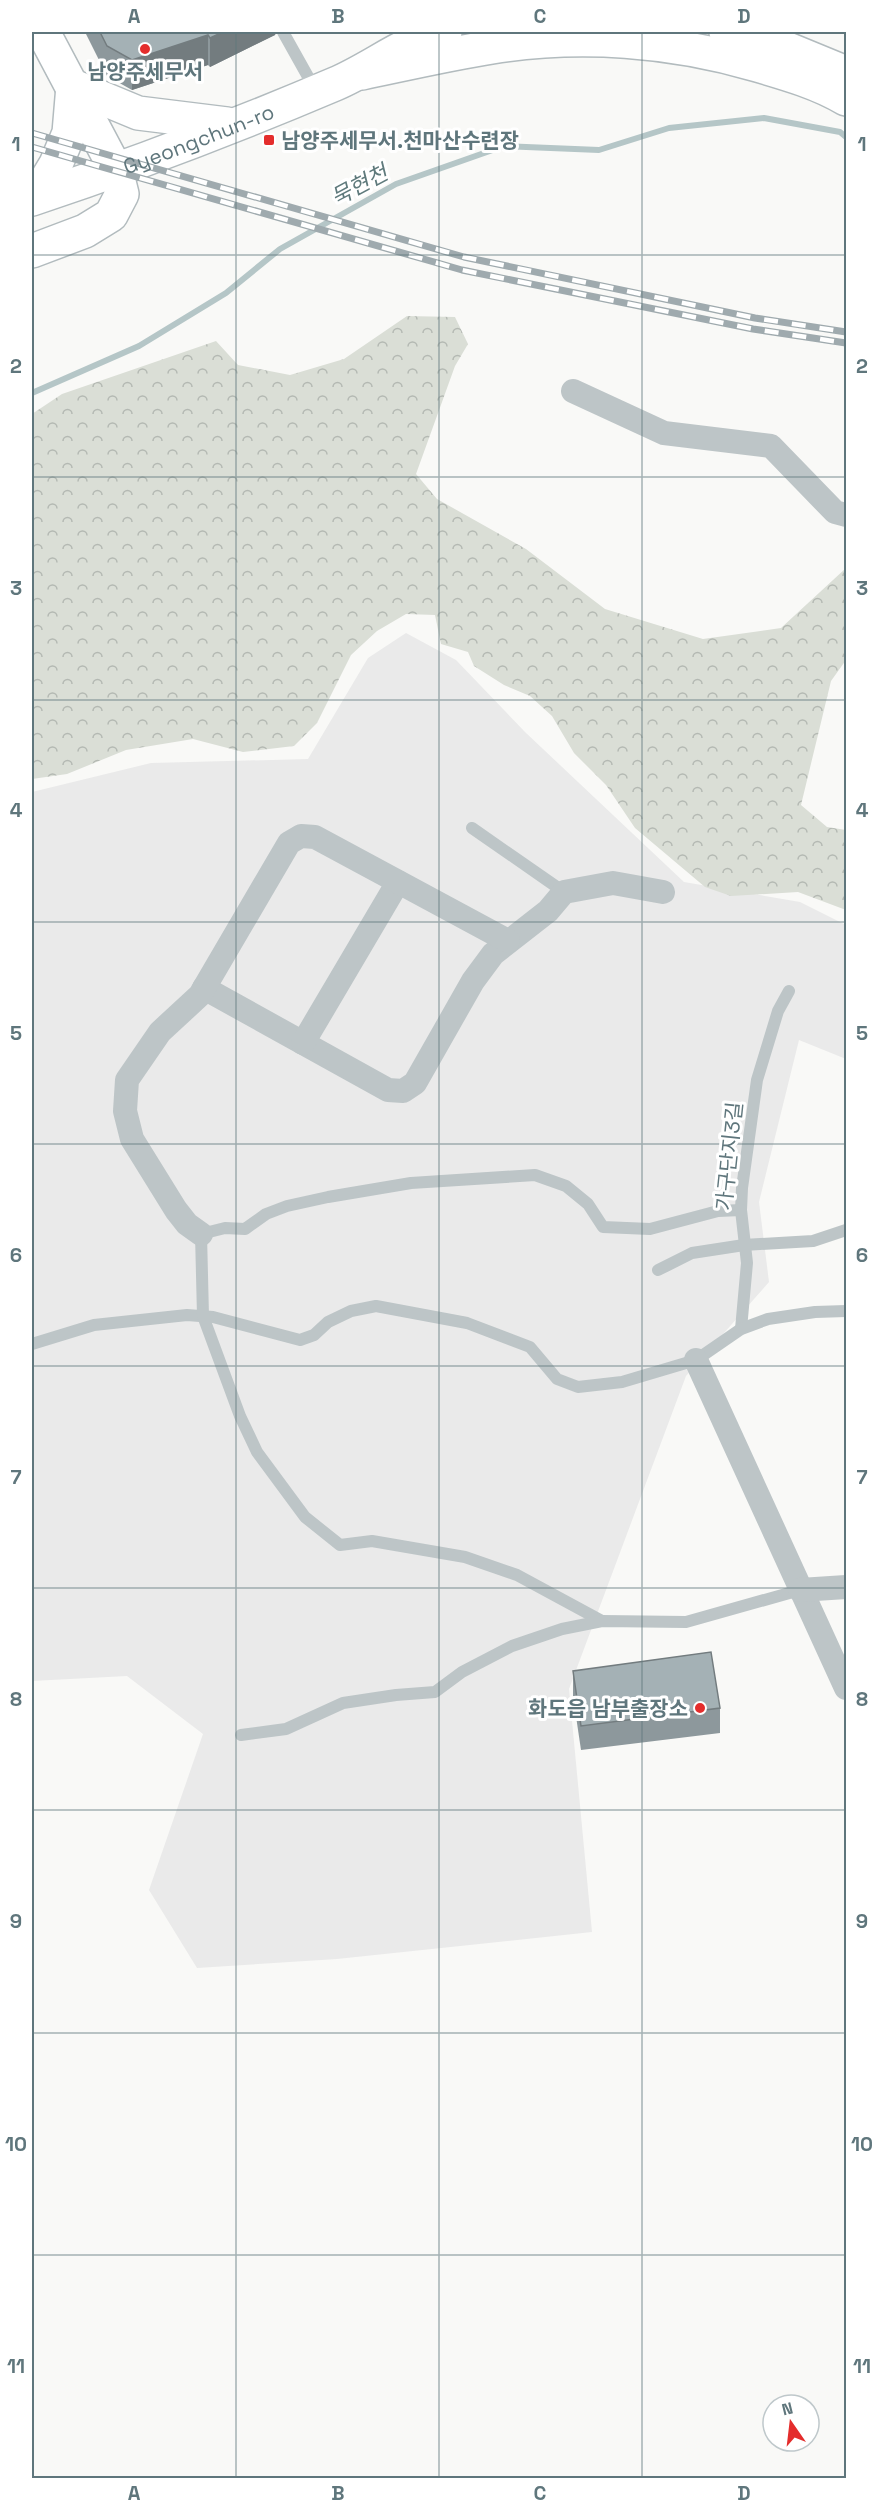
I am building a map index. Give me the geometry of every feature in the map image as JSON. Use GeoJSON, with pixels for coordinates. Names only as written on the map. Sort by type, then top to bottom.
{"type":"FeatureCollection","features":[{"type":"Feature","properties":{"kind":"street"},"geometry":{"type":"LineString","coordinates":[[32,251],[85,231],[111,214],[122,194],[116,170],[43,32]]}},
{"type":"Feature","properties":{"kind":"street","name":"Gyeongchun-ro"},"geometry":{"type":"LineString","coordinates":[[34,198],[116,170],[316,92],[362,73],[421,36],[445,32]]}},
{"type":"Feature","properties":{"kind":"street"},"geometry":{"type":"LineString","coordinates":[[726,32],[773,43],[846,73]]}},
{"type":"Feature","properties":{"kind":"street","name":"Gyeongchun-ro"},"geometry":{"type":"LineString","coordinates":[[362,73],[493,46],[560,40],[622,41],[673,45],[721,55],[810,81],[846,99]]}},
{"type":"Feature","properties":{"kind":"street"},"geometry":{"type":"LineString","coordinates":[[73,86],[138,113],[233,124]]}},
{"type":"Feature","properties":{"kind":"street"},"geometry":{"type":"LineString","coordinates":[[34,198],[56,164],[69,133],[73,86]]}},
{"type":"Feature","properties":{"kind":"street"},"geometry":{"type":"LineString","coordinates":[[573,391],[664,433],[771,446],[835,512],[846,515]]}},
{"type":"Feature","properties":{"kind":"street"},"geometry":{"type":"LineString","coordinates":[[201,1234],[187,1224],[156,1181],[132,1139],[125,1111],[128,1080],[160,1032],[204,988],[289,843],[301,836],[315,837],[508,941]]}},
{"type":"Feature","properties":{"kind":"street"},"geometry":{"type":"LineString","coordinates":[[303,1043],[398,882]]}},
{"type":"Feature","properties":{"kind":"street"},"geometry":{"type":"LineString","coordinates":[[204,988],[388,1089],[403,1091],[415,1083],[473,981],[493,954],[548,911],[564,892],[612,883],[663,892]]}},
{"type":"Feature","properties":{"kind":"street"},"geometry":{"type":"LineString","coordinates":[[696,1360],[800,1590],[845,1682]]}},
{"type":"Feature","properties":{"kind":"street"},"geometry":{"type":"LineString","coordinates":[[800,1590],[846,1587]]}},
{"type":"Feature","properties":{"kind":"lane"},"geometry":{"type":"LineString","coordinates":[[283,32],[316,92]]}},
{"type":"Feature","properties":{"kind":"lane"},"geometry":{"type":"LineString","coordinates":[[472,828],[564,892]]}},
{"type":"Feature","properties":{"kind":"lane","name":"가구단지3길"},"geometry":{"type":"LineString","coordinates":[[741,1329],[747,1263],[741,1210],[757,1080],[778,1011],[789,991]]}},
{"type":"Feature","properties":{"kind":"lane"},"geometry":{"type":"LineString","coordinates":[[602,1621],[517,1575],[465,1557],[372,1541],[340,1545],[305,1517],[257,1452],[240,1416],[203,1316],[201,1234],[225,1228],[245,1229],[266,1214],[287,1206],[328,1197],[411,1183],[491,1176],[535,1175],[566,1186],[588,1204],[603,1227],[650,1229],[718,1211],[741,1210]]}},
{"type":"Feature","properties":{"kind":"lane"},"geometry":{"type":"LineString","coordinates":[[658,1270],[692,1253],[744,1245],[813,1241],[846,1230]]}},
{"type":"Feature","properties":{"kind":"lane"},"geometry":{"type":"LineString","coordinates":[[32,1344],[94,1325],[187,1315],[203,1316],[300,1340],[314,1335],[328,1322],[351,1311],[375,1306],[398,1308],[467,1323],[530,1347],[557,1379],[578,1387],[622,1382],[696,1360],[741,1329],[768,1319],[816,1312],[846,1311]]}},
{"type":"Feature","properties":{"kind":"lane"},"geometry":{"type":"LineString","coordinates":[[241,1735],[286,1729],[343,1703],[435,1692],[462,1672],[512,1646],[562,1629],[602,1621],[686,1622],[800,1590]]}},
{"type":"Feature","properties":{"kind":"shaded area"},"geometry":{"type":"Polygon","coordinates":[[[406,633],[456,660],[525,732],[684,882],[800,902],[846,925],[846,1059],[799,1040],[759,1202],[769,1282],[686,1376],[569,1689],[592,1932],[337,1959],[197,1968],[149,1890],[203,1734],[127,1676],[32,1681],[32,792],[151,763],[308,759],[368,658],[406,633]]]}},
{"type":"Feature","properties":{"kind":"green space"},"geometry":{"type":"Polygon","coordinates":[[[407,316],[455,317],[468,344],[455,366],[416,474],[437,499],[526,549],[605,609],[703,639],[781,628],[846,568],[846,660],[831,681],[801,805],[827,827],[846,830],[846,910],[798,892],[731,896],[705,887],[635,828],[606,785],[574,753],[552,716],[530,696],[504,685],[474,666],[468,652],[441,644],[435,615],[406,614],[377,631],[351,655],[317,723],[294,746],[243,752],[193,739],[126,750],[67,774],[32,779],[32,414],[62,394],[216,341],[238,365],[290,375],[344,359],[407,316]]]}},
{"type":"Feature","properties":{"kind":"building"},"geometry":{"type":"Polygon","coordinates":[[[100,32],[223,32],[210,38],[208,35],[132,60],[107,46],[100,32]]]}},
{"type":"Feature","properties":{"kind":"building"},"geometry":{"type":"Polygon","coordinates":[[[711,1652],[720,1708],[581,1726],[573,1671],[711,1652]]]}},
{"type":"Feature","properties":{"kind":"waterway","name":"묵현천"},"geometry":{"type":"LineString","coordinates":[[32,393],[139,346],[226,293],[280,249],[396,184],[504,146],[599,150],[669,128],[764,118],[840,132],[846,137]]}},
{"type":"Feature","properties":{"kind":"railway"},"geometry":{"type":"LineString","coordinates":[[32,133],[464,257],[755,318],[846,332]]}},
{"type":"Feature","properties":{"kind":"railway"},"geometry":{"type":"LineString","coordinates":[[32,147],[462,270],[753,329],[846,343]]}},
{"type":"Feature","properties":{"kind":"place","name":"남양주세무서"},"geometry":{"type":"Point","coordinates":[145,49]}},
{"type":"Feature","properties":{"kind":"place","name":"남양주세무서.천마산수련장"},"geometry":{"type":"Point","coordinates":[269,140]}},
{"type":"Feature","properties":{"kind":"place","name":"화도읍 남부출장소"},"geometry":{"type":"Point","coordinates":[700,1708]}}]}
